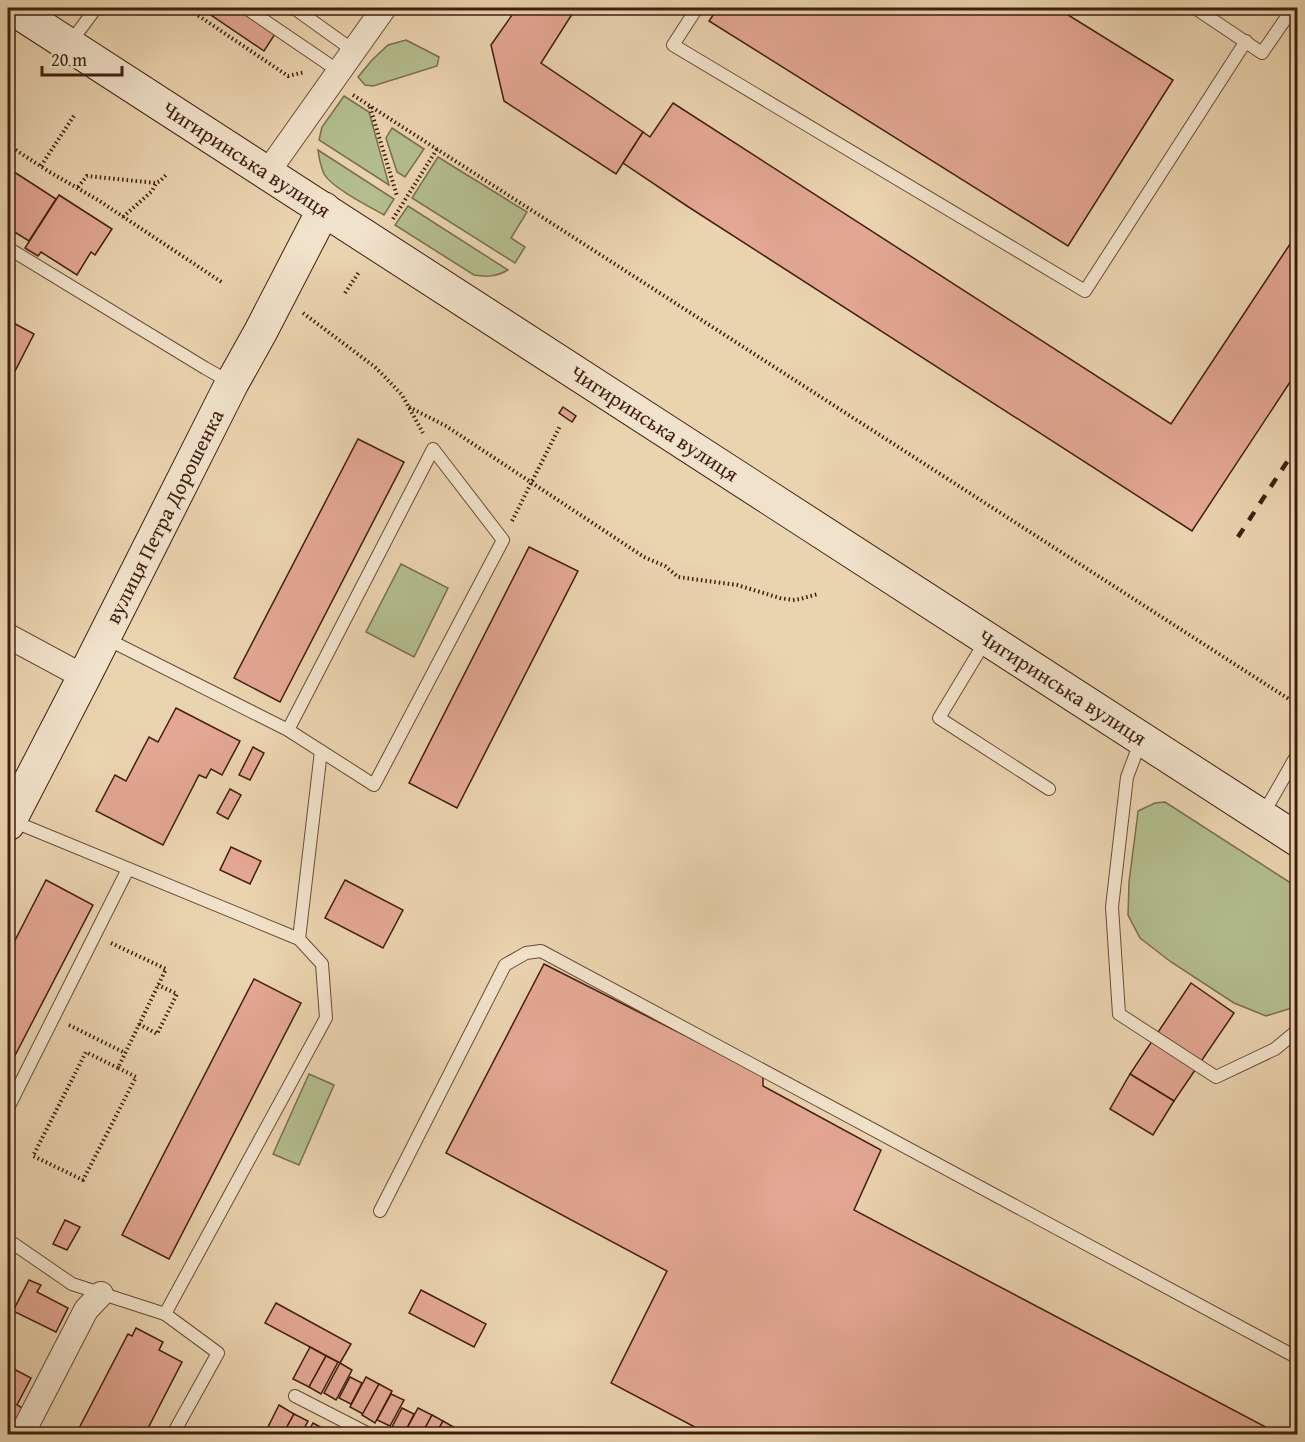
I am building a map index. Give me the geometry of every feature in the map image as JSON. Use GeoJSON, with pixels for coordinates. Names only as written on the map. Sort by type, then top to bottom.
{"type":"FeatureCollection","features":[{"type":"Feature","properties":{"kind":"main road","name":"Чигиринська вулиця"},"geometry":{"type":"LineString","coordinates":[[12,8],[1298,840]]}},
{"type":"Feature","properties":{"kind":"main road","name":"вулиця Петра Дорошенка"},"geometry":{"type":"LineString","coordinates":[[8,822],[232,383],[324,210]]}},
{"type":"Feature","properties":{"kind":"street"},"geometry":{"type":"LineString","coordinates":[[267,173],[384,8]]}},
{"type":"Feature","properties":{"kind":"street"},"geometry":{"type":"LineString","coordinates":[[8,636],[84,677]]}},
{"type":"Feature","properties":{"kind":"street"},"geometry":{"type":"LineString","coordinates":[[22,1434],[86,1310],[102,1294]]}},
{"type":"Feature","properties":{"kind":"lane"},"geometry":{"type":"LineString","coordinates":[[69,45],[96,8]]}},
{"type":"Feature","properties":{"kind":"lane"},"geometry":{"type":"LineString","coordinates":[[246,8],[336,77]]}},
{"type":"Feature","properties":{"kind":"lane"},"geometry":{"type":"LineString","coordinates":[[294,8],[354,51]]}},
{"type":"Feature","properties":{"kind":"lane"},"geometry":{"type":"LineString","coordinates":[[697,8],[673,45],[1085,291],[1246,41]]}},
{"type":"Feature","properties":{"kind":"lane"},"geometry":{"type":"LineString","coordinates":[[1195,8],[1262,53],[1293,8]]}},
{"type":"Feature","properties":{"kind":"lane"},"geometry":{"type":"LineString","coordinates":[[8,248],[232,383]]}},
{"type":"Feature","properties":{"kind":"lane"},"geometry":{"type":"LineString","coordinates":[[104,637],[288,730],[374,784],[503,540],[433,449],[288,730]]}},
{"type":"Feature","properties":{"kind":"lane"},"geometry":{"type":"LineString","coordinates":[[987,639],[939,718],[1049,789]]}},
{"type":"Feature","properties":{"kind":"lane"},"geometry":{"type":"LineString","coordinates":[[1142,739],[1127,777],[1112,907],[1119,1014],[1216,1077],[1275,1049],[1298,1030]]}},
{"type":"Feature","properties":{"kind":"lane"},"geometry":{"type":"LineString","coordinates":[[299,939],[321,751]]}},
{"type":"Feature","properties":{"kind":"lane"},"geometry":{"type":"LineString","coordinates":[[1262,817],[1298,753]]}},
{"type":"Feature","properties":{"kind":"lane"},"geometry":{"type":"LineString","coordinates":[[8,822],[299,939],[322,964],[326,1018],[165,1314]]}},
{"type":"Feature","properties":{"kind":"lane"},"geometry":{"type":"LineString","coordinates":[[8,1108],[128,869]]}},
{"type":"Feature","properties":{"kind":"lane"},"geometry":{"type":"LineString","coordinates":[[380,1211],[505,964],[526,953],[541,951],[1298,1359]]}},
{"type":"Feature","properties":{"kind":"lane"},"geometry":{"type":"LineString","coordinates":[[8,1240],[72,1284],[165,1314],[218,1353],[172,1434]]}},
{"type":"Feature","properties":{"kind":"lane"},"geometry":{"type":"LineString","coordinates":[[295,1396],[369,1434]]}},
{"type":"Feature","properties":{"kind":"path"},"geometry":{"type":"LineString","coordinates":[[187,8],[288,76],[314,70],[336,77],[370,106],[1298,705]]}},
{"type":"Feature","properties":{"kind":"path"},"geometry":{"type":"LineString","coordinates":[[370,106],[397,196]]}},
{"type":"Feature","properties":{"kind":"path"},"geometry":{"type":"LineString","coordinates":[[41,166],[75,114]]}},
{"type":"Feature","properties":{"kind":"path"},"geometry":{"type":"LineString","coordinates":[[8,145],[123,216],[222,283]]}},
{"type":"Feature","properties":{"kind":"path"},"geometry":{"type":"LineString","coordinates":[[391,222],[437,149]]}},
{"type":"Feature","properties":{"kind":"path"},"geometry":{"type":"LineString","coordinates":[[123,216],[152,191],[156,183],[167,174]]}},
{"type":"Feature","properties":{"kind":"path"},"geometry":{"type":"LineString","coordinates":[[78,188],[84,178],[91,175],[156,183]]}},
{"type":"Feature","properties":{"kind":"path"},"geometry":{"type":"LineString","coordinates":[[345,293],[359,272]]}},
{"type":"Feature","properties":{"kind":"path"},"geometry":{"type":"LineString","coordinates":[[298,309],[375,367],[395,386],[433,449]]}},
{"type":"Feature","properties":{"kind":"path"},"geometry":{"type":"LineString","coordinates":[[409,407],[446,426],[644,557],[665,566],[678,577],[737,585],[793,600],[818,594]]}},
{"type":"Feature","properties":{"kind":"path"},"geometry":{"type":"LineString","coordinates":[[503,540],[561,426]]}},
{"type":"Feature","properties":{"kind":"path"},"geometry":{"type":"LineString","coordinates":[[94,935],[166,969],[118,1068]]}},
{"type":"Feature","properties":{"kind":"path"},"geometry":{"type":"LineString","coordinates":[[139,1024],[157,1034],[177,994],[158,985]]}},
{"type":"Feature","properties":{"kind":"path"},"geometry":{"type":"LineString","coordinates":[[53,1018],[125,1053]]}},
{"type":"Feature","properties":{"kind":"path"},"geometry":{"type":"LineString","coordinates":[[86,1052],[118,1068],[136,1077],[83,1180],[33,1156],[86,1052]]}},
{"type":"Feature","properties":{"kind":"green space"},"geometry":{"type":"Polygon","coordinates":[[[406,40],[439,57],[437,66],[373,86],[365,85],[358,77],[372,60],[388,45],[406,40]]]}},
{"type":"Feature","properties":{"kind":"green space"},"geometry":{"type":"Polygon","coordinates":[[[344,96],[369,112],[389,185],[319,140],[322,127],[344,96]]]}},
{"type":"Feature","properties":{"kind":"green space"},"geometry":{"type":"Polygon","coordinates":[[[392,128],[424,149],[405,177],[397,172],[386,138],[392,128]]]}},
{"type":"Feature","properties":{"kind":"green space"},"geometry":{"type":"Polygon","coordinates":[[[318,150],[394,199],[384,215],[352,197],[328,179],[324,174],[318,150]]]}},
{"type":"Feature","properties":{"kind":"green space"},"geometry":{"type":"Polygon","coordinates":[[[438,157],[527,212],[511,238],[525,247],[515,263],[412,198],[438,157]]]}},
{"type":"Feature","properties":{"kind":"green space"},"geometry":{"type":"Polygon","coordinates":[[[408,206],[508,270],[491,276],[474,275],[395,225],[408,206]]]}},
{"type":"Feature","properties":{"kind":"green space"},"geometry":{"type":"Polygon","coordinates":[[[401,564],[448,588],[414,657],[366,632],[401,564]]]}},
{"type":"Feature","properties":{"kind":"green space"},"geometry":{"type":"Polygon","coordinates":[[[1165,802],[1297,887],[1298,1006],[1266,1016],[1234,1003],[1171,962],[1140,938],[1128,915],[1129,882],[1138,811],[1155,803],[1165,802]]]}},
{"type":"Feature","properties":{"kind":"green space"},"geometry":{"type":"Polygon","coordinates":[[[309,1074],[334,1085],[299,1165],[273,1154],[309,1074]]]}},
{"type":"Feature","properties":{"kind":"building"},"geometry":{"type":"Polygon","coordinates":[[[212,8],[236,8],[275,34],[264,51],[208,13],[212,8]]]}},
{"type":"Feature","properties":{"kind":"building"},"geometry":{"type":"Polygon","coordinates":[[[517,8],[576,8],[541,63],[643,132],[616,174],[504,101],[491,45],[517,8]]]}},
{"type":"Feature","properties":{"kind":"building"},"geometry":{"type":"Polygon","coordinates":[[[718,8],[1057,8],[1173,80],[1068,246],[709,21],[718,8]]]}},
{"type":"Feature","properties":{"kind":"building"},"geometry":{"type":"Polygon","coordinates":[[[673,103],[1171,424],[1298,232],[1298,370],[1192,531],[623,163],[643,132],[650,137],[673,103]]]}},
{"type":"Feature","properties":{"kind":"building"},"geometry":{"type":"Polygon","coordinates":[[[8,168],[56,199],[29,241],[8,228],[8,168]]]}},
{"type":"Feature","properties":{"kind":"building"},"geometry":{"type":"Polygon","coordinates":[[[59,195],[112,229],[95,255],[91,252],[77,275],[41,252],[38,256],[25,248],[59,195]]]}},
{"type":"Feature","properties":{"kind":"building"},"geometry":{"type":"Polygon","coordinates":[[[8,320],[34,334],[14,373],[8,370],[8,320]]]}},
{"type":"Feature","properties":{"kind":"building"},"geometry":{"type":"Polygon","coordinates":[[[563,407],[576,416],[572,422],[559,413],[563,407]]]}},
{"type":"Feature","properties":{"kind":"building"},"geometry":{"type":"Polygon","coordinates":[[[358,439],[404,462],[280,702],[234,678],[358,439]]]}},
{"type":"Feature","properties":{"kind":"building"},"geometry":{"type":"Polygon","coordinates":[[[529,547],[578,571],[457,808],[409,783],[529,547]]]}},
{"type":"Feature","properties":{"kind":"building"},"geometry":{"type":"Polygon","coordinates":[[[176,708],[240,741],[222,775],[211,769],[206,778],[199,775],[163,845],[96,811],[115,775],[126,781],[149,737],[158,742],[176,708]]]}},
{"type":"Feature","properties":{"kind":"building"},"geometry":{"type":"Polygon","coordinates":[[[253,747],[264,753],[250,780],[239,775],[253,747]]]}},
{"type":"Feature","properties":{"kind":"building"},"geometry":{"type":"Polygon","coordinates":[[[230,789],[241,795],[228,819],[217,813],[230,789]]]}},
{"type":"Feature","properties":{"kind":"building"},"geometry":{"type":"Polygon","coordinates":[[[231,847],[261,861],[250,884],[220,870],[231,847]]]}},
{"type":"Feature","properties":{"kind":"building"},"geometry":{"type":"Polygon","coordinates":[[[46,880],[93,905],[8,1069],[8,954],[46,880]]]}},
{"type":"Feature","properties":{"kind":"building"},"geometry":{"type":"Polygon","coordinates":[[[345,880],[403,910],[383,948],[325,918],[345,880]]]}},
{"type":"Feature","properties":{"kind":"building"},"geometry":{"type":"Polygon","coordinates":[[[544,964],[763,1075],[763,1086],[881,1150],[854,1210],[1279,1434],[708,1434],[611,1383],[667,1271],[446,1153],[544,964]]]}},
{"type":"Feature","properties":{"kind":"building"},"geometry":{"type":"Polygon","coordinates":[[[254,979],[301,1003],[169,1259],[122,1235],[254,979]]]}},
{"type":"Feature","properties":{"kind":"building"},"geometry":{"type":"Polygon","coordinates":[[[1191,983],[1234,1013],[1174,1101],[1130,1074],[1191,983]]]}},
{"type":"Feature","properties":{"kind":"building"},"geometry":{"type":"Polygon","coordinates":[[[1130,1074],[1174,1101],[1153,1135],[1110,1109],[1130,1074]]]}},
{"type":"Feature","properties":{"kind":"building"},"geometry":{"type":"Polygon","coordinates":[[[65,1220],[80,1227],[67,1250],[53,1244],[65,1220]]]}},
{"type":"Feature","properties":{"kind":"building"},"geometry":{"type":"Polygon","coordinates":[[[29,1280],[41,1285],[37,1292],[68,1308],[56,1332],[13,1311],[29,1280]]]}},
{"type":"Feature","properties":{"kind":"building"},"geometry":{"type":"Polygon","coordinates":[[[421,1290],[486,1324],[474,1347],[409,1313],[421,1290]]]}},
{"type":"Feature","properties":{"kind":"building"},"geometry":{"type":"Polygon","coordinates":[[[276,1303],[351,1344],[340,1363],[265,1323],[276,1303]]]}},
{"type":"Feature","properties":{"kind":"building"},"geometry":{"type":"Polygon","coordinates":[[[136,1328],[163,1342],[159,1350],[182,1362],[145,1434],[76,1434],[128,1334],[132,1336],[136,1328]]]}},
{"type":"Feature","properties":{"kind":"building"},"geometry":{"type":"Polygon","coordinates":[[[310,1347],[326,1356],[309,1387],[293,1379],[310,1347]]]}},
{"type":"Feature","properties":{"kind":"building"},"geometry":{"type":"Polygon","coordinates":[[[326,1356],[338,1362],[321,1394],[309,1387],[326,1356]]]}},
{"type":"Feature","properties":{"kind":"building"},"geometry":{"type":"Polygon","coordinates":[[[340,1363],[352,1370],[336,1400],[324,1393],[340,1363]]]}},
{"type":"Feature","properties":{"kind":"building"},"geometry":{"type":"Polygon","coordinates":[[[8,1366],[31,1378],[17,1405],[28,1411],[16,1434],[8,1434],[8,1366]]]}},
{"type":"Feature","properties":{"kind":"building"},"geometry":{"type":"Polygon","coordinates":[[[350,1377],[362,1383],[351,1404],[339,1398],[350,1377]]]}},
{"type":"Feature","properties":{"kind":"building"},"geometry":{"type":"Polygon","coordinates":[[[366,1377],[379,1384],[363,1414],[350,1407],[366,1377]]]}},
{"type":"Feature","properties":{"kind":"building"},"geometry":{"type":"Polygon","coordinates":[[[379,1384],[392,1391],[375,1423],[362,1415],[379,1384]]]}},
{"type":"Feature","properties":{"kind":"building"},"geometry":{"type":"Polygon","coordinates":[[[391,1394],[404,1400],[390,1426],[377,1420],[391,1394]]]}},
{"type":"Feature","properties":{"kind":"building"},"geometry":{"type":"Polygon","coordinates":[[[279,1405],[294,1414],[283,1434],[268,1427],[279,1405]]]}},
{"type":"Feature","properties":{"kind":"building"},"geometry":{"type":"Polygon","coordinates":[[[402,1408],[414,1414],[404,1434],[392,1427],[402,1408]]]}},
{"type":"Feature","properties":{"kind":"building"},"geometry":{"type":"Polygon","coordinates":[[[418,1408],[432,1415],[422,1434],[404,1434],[418,1408]]]}},
{"type":"Feature","properties":{"kind":"building"},"geometry":{"type":"Polygon","coordinates":[[[294,1414],[308,1421],[301,1434],[283,1434],[294,1414]]]}},
{"type":"Feature","properties":{"kind":"building"},"geometry":{"type":"Polygon","coordinates":[[[432,1415],[443,1421],[436,1434],[422,1434],[432,1415]]]}},
{"type":"Feature","properties":{"kind":"building"},"geometry":{"type":"Polygon","coordinates":[[[443,1421],[457,1429],[454,1434],[436,1434],[443,1421]]]}},
{"type":"Feature","properties":{"kind":"building"},"geometry":{"type":"Polygon","coordinates":[[[313,1423],[326,1430],[324,1434],[307,1434],[313,1423]]]}},
{"type":"Feature","properties":{"kind":"railway"},"geometry":{"type":"LineString","coordinates":[[1238,537],[1298,445]]}}]}
